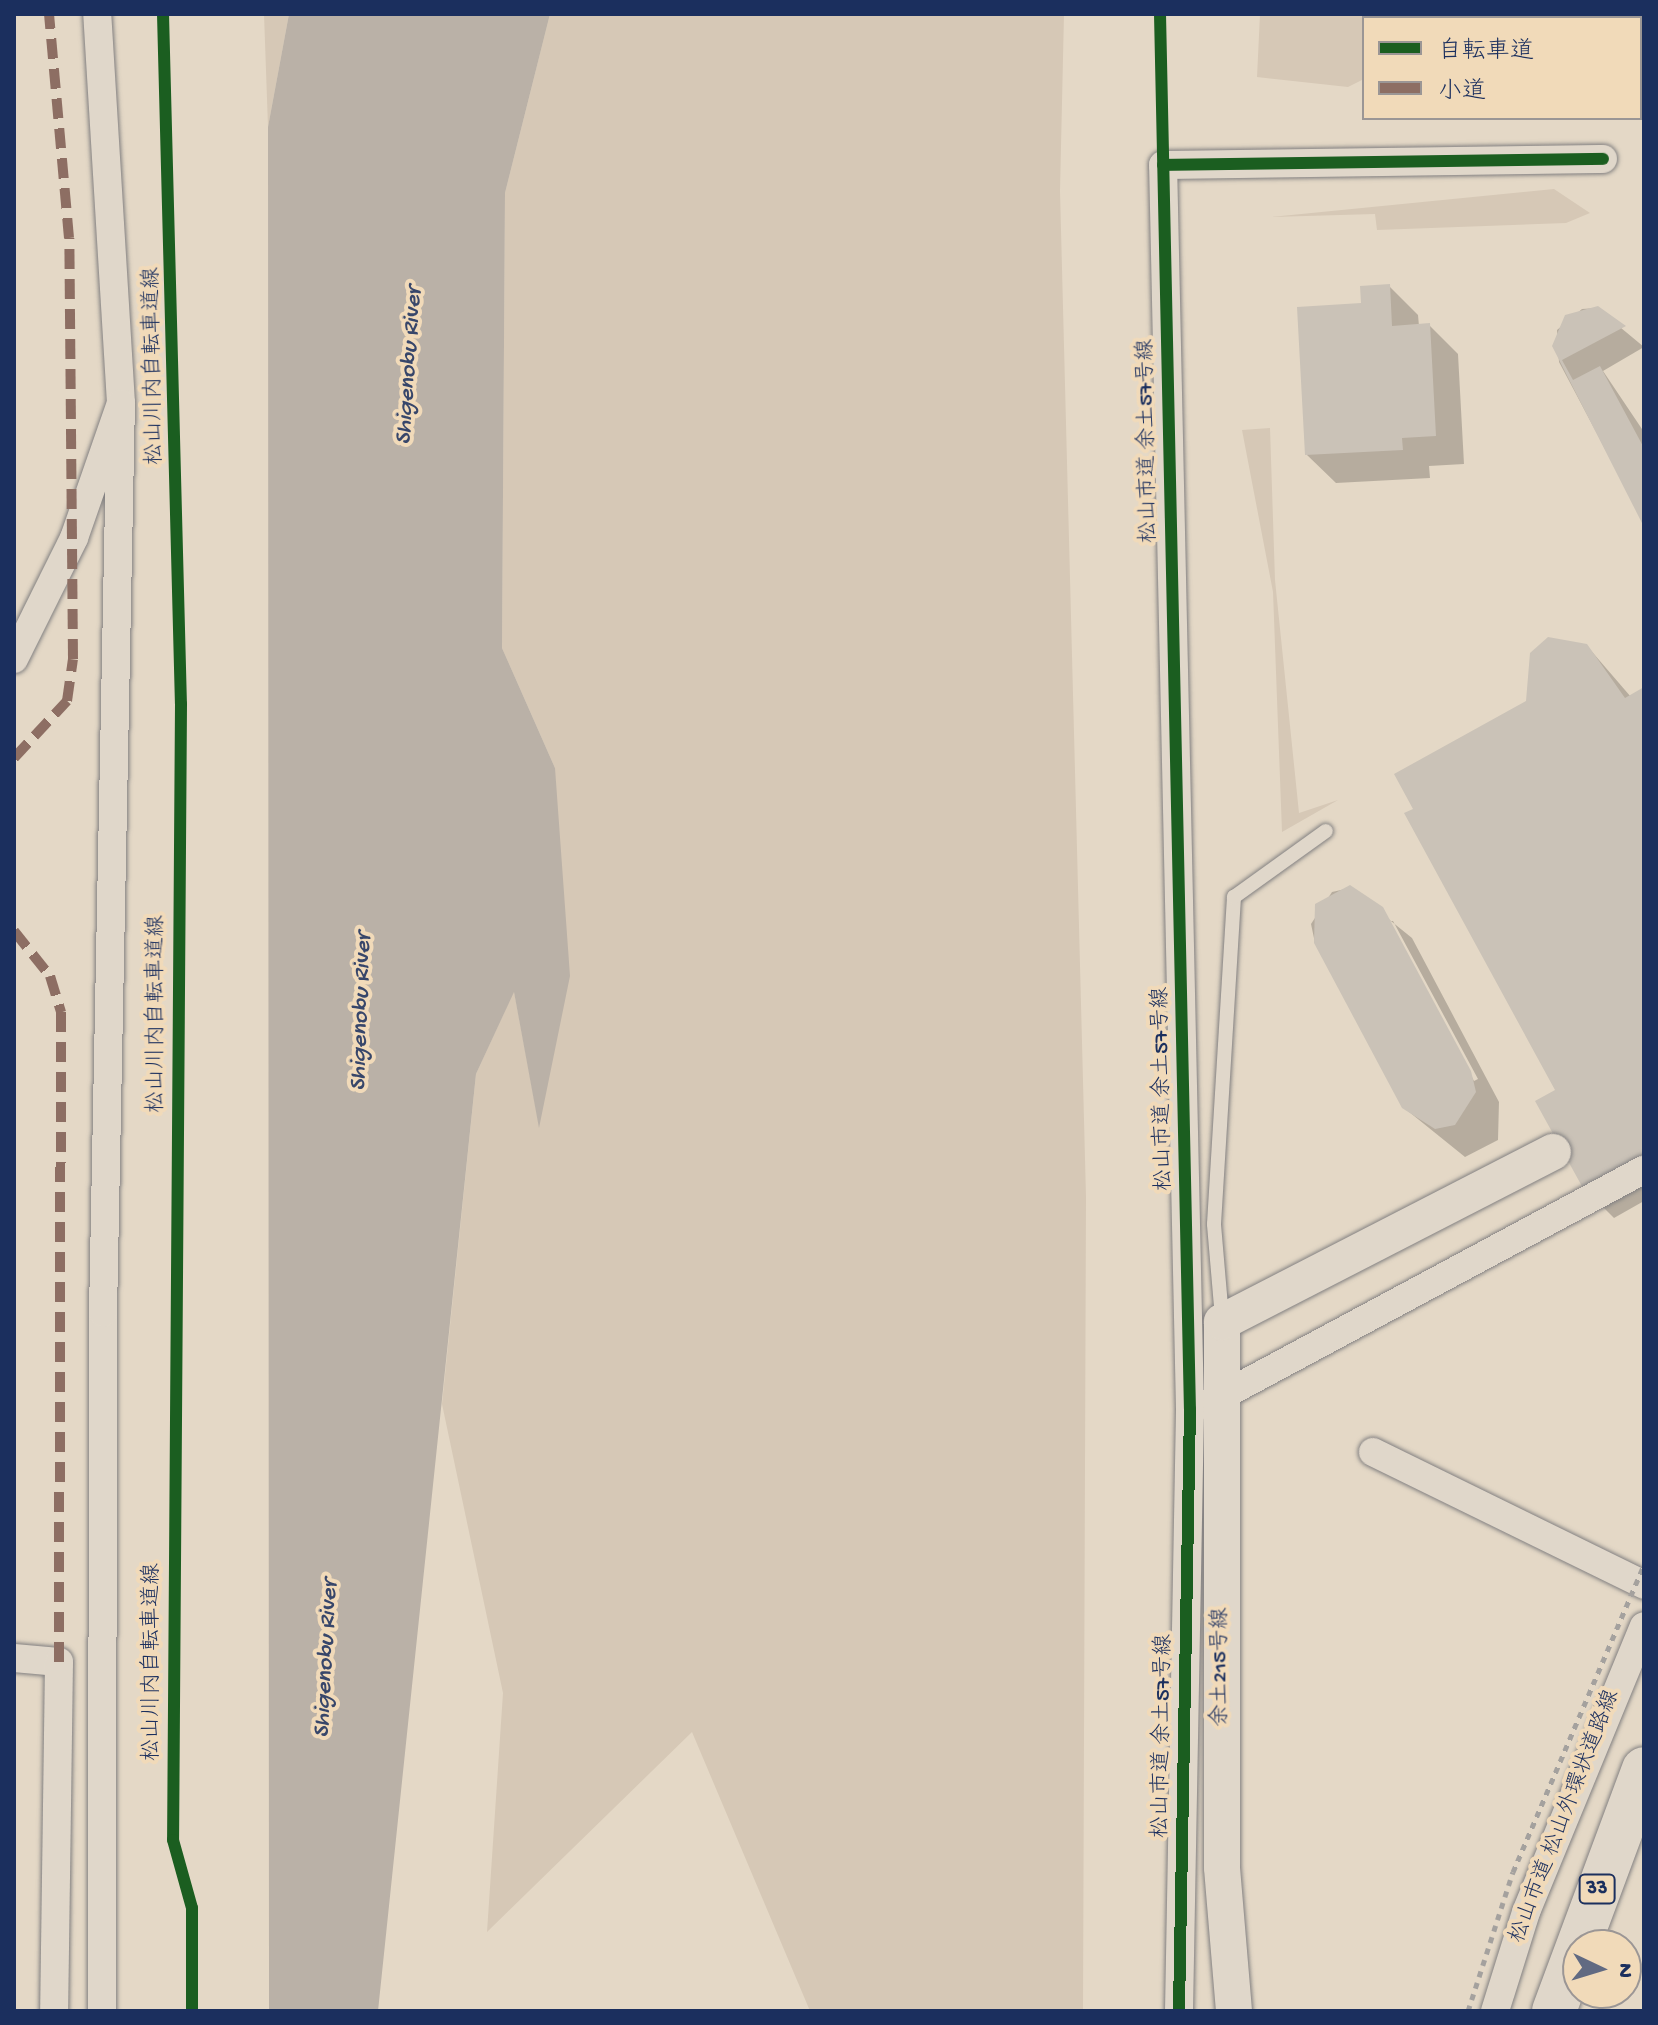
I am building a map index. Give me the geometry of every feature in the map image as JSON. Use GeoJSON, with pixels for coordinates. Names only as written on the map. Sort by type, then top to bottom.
{"type":"FeatureCollection","features":[{"type":"Feature","properties":{"kind":"highway","name":"33"},"geometry":{"type":"LineString","coordinates":[[1554,2011],[1644,1769]]}},
{"type":"Feature","properties":{"kind":"street"},"geometry":{"type":"LineString","coordinates":[[97,14],[121,403],[103,1313],[102,2011]]}},
{"type":"Feature","properties":{"kind":"street","name":"松山市道 余土57号線"},"geometry":{"type":"LineString","coordinates":[[1206,1325],[1163,165],[1603,159]]}},
{"type":"Feature","properties":{"kind":"street"},"geometry":{"type":"LineString","coordinates":[[14,659],[74,538],[121,403]]}},
{"type":"Feature","properties":{"kind":"street"},"geometry":{"type":"LineString","coordinates":[[1206,1325],[1553,1152]]}},
{"type":"Feature","properties":{"kind":"street"},"geometry":{"type":"LineString","coordinates":[[1206,1405],[1644,1170]]}},
{"type":"Feature","properties":{"kind":"street","name":"余土215号線"},"geometry":{"type":"LineString","coordinates":[[1206,1325],[1222,1867],[1234,2011]]}},
{"type":"Feature","properties":{"kind":"street","name":"松山市道 余土57号線"},"geometry":{"type":"LineString","coordinates":[[1179,2011],[1206,1405]]}},
{"type":"Feature","properties":{"kind":"street"},"geometry":{"type":"LineString","coordinates":[[1373,1452],[1644,1585]]}},
{"type":"Feature","properties":{"kind":"street","name":"松山市道 松山外環状道路線"},"geometry":{"type":"LineString","coordinates":[[1495,2011],[1526,1912],[1644,1626]]}},
{"type":"Feature","properties":{"kind":"street"},"geometry":{"type":"LineString","coordinates":[[14,1658],[59,1662],[54,2011]]}},
{"type":"Feature","properties":{"kind":"lane"},"geometry":{"type":"LineString","coordinates":[[1206,1325],[1234,897],[1326,831]]}},
{"type":"Feature","properties":{"kind":"path"},"geometry":{"type":"LineString","coordinates":[[1468,2011],[1513,1872],[1644,1565]]}},
{"type":"Feature","properties":{"kind":"shaded area"},"geometry":{"type":"Polygon","coordinates":[[[264,14],[289,14],[268,127],[264,14]]]}},
{"type":"Feature","properties":{"kind":"shaded area"},"geometry":{"type":"Polygon","coordinates":[[[550,14],[1064,14],[1060,191],[1086,1197],[1083,2011],[810,2011],[692,1732],[487,1932],[503,1693],[442,1404],[476,1074],[514,991],[539,1125],[555,768],[502,648],[505,193],[550,14]]]}},
{"type":"Feature","properties":{"kind":"shaded area"},"geometry":{"type":"Polygon","coordinates":[[[1260,14],[1477,14],[1362,16],[1362,80],[1348,87],[1257,77],[1260,14]]]}},
{"type":"Feature","properties":{"kind":"shaded area"},"geometry":{"type":"Polygon","coordinates":[[[1554,189],[1590,213],[1566,223],[1377,230],[1375,214],[1271,217],[1554,189]]]}},
{"type":"Feature","properties":{"kind":"shaded area"},"geometry":{"type":"Polygon","coordinates":[[[1270,428],[1275,580],[1299,813],[1338,800],[1282,832],[1273,592],[1242,430],[1270,428]]]}},
{"type":"Feature","properties":{"kind":"water","name":"Shigenobu River"},"geometry":{"type":"Polygon","coordinates":[[[289,14],[550,14],[505,193],[502,648],[555,768],[570,976],[539,1128],[514,992],[476,1074],[378,2011],[269,2011],[268,127],[289,14]]]}},
{"type":"Feature","properties":{"kind":"water"},"geometry":{"type":"Polygon","coordinates":[[[1606,14],[1644,14],[1644,99],[1642,16],[1606,14]]]}},
{"type":"Feature","properties":{"kind":"building"},"geometry":{"type":"Polygon","coordinates":[[[1390,284],[1392,326],[1430,323],[1436,436],[1402,438],[1403,450],[1305,455],[1297,307],[1361,303],[1360,286],[1390,284]]]}},
{"type":"Feature","properties":{"kind":"building"},"geometry":{"type":"Polygon","coordinates":[[[1598,306],[1626,326],[1562,360],[1573,380],[1600,366],[1644,448],[1644,527],[1552,346],[1565,315],[1598,306]]]}},
{"type":"Feature","properties":{"kind":"building"},"geometry":{"type":"Polygon","coordinates":[[[1548,637],[1587,644],[1625,698],[1644,687],[1644,1157],[1584,1190],[1535,1101],[1555,1090],[1404,813],[1413,809],[1394,774],[1526,701],[1530,653],[1548,637]]]}},
{"type":"Feature","properties":{"kind":"building"},"geometry":{"type":"Polygon","coordinates":[[[1350,885],[1383,907],[1471,1071],[1476,1092],[1455,1125],[1435,1129],[1402,1108],[1314,943],[1315,904],[1350,885]]]}},
{"type":"Feature","properties":{"kind":"marked path"},"geometry":{"type":"LineString","coordinates":[[14,758],[67,701],[73,659],[69,238],[49,14]]}},
{"type":"Feature","properties":{"kind":"marked path"},"geometry":{"type":"LineString","coordinates":[[14,931],[50,976],[61,1012],[59,1662]]}},
{"type":"Feature","properties":{"kind":"cycle path","name":"松山川内自転車道線"},"geometry":{"type":"LineString","coordinates":[[163,14],[181,704],[173,1840],[192,1908],[192,2011]]}},
{"type":"Feature","properties":{"kind":"cycle path"},"geometry":{"type":"LineString","coordinates":[[1160,14],[1190,1409],[1179,2011]]}},
{"type":"Feature","properties":{"kind":"cycle path"},"geometry":{"type":"LineString","coordinates":[[1163,165],[1603,159]]}}]}
